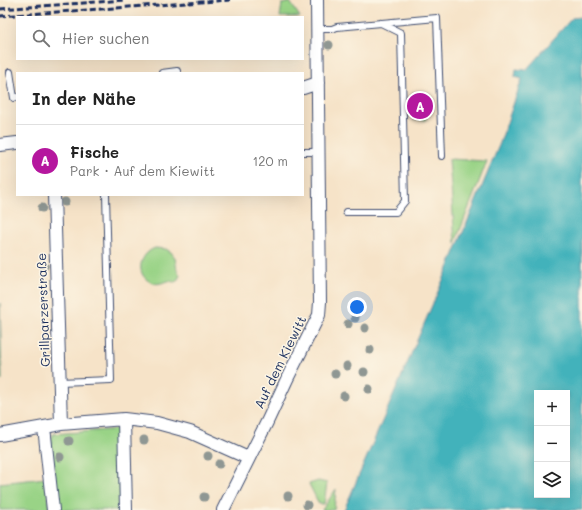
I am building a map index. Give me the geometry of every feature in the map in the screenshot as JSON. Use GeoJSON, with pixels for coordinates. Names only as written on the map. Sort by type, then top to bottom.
{"type":"FeatureCollection","features":[{"type":"Feature","properties":{"kind":"street","name":"Auf dem Kiewitt"},"geometry":{"type":"LineString","coordinates":[[223,510],[248,458],[268,422],[319,315],[317,0]]}},
{"type":"Feature","properties":{"kind":"street"},"geometry":{"type":"LineString","coordinates":[[304,88],[318,83]]}},
{"type":"Feature","properties":{"kind":"street"},"geometry":{"type":"LineString","coordinates":[[0,145],[16,143]]}},
{"type":"Feature","properties":{"kind":"street","name":"Grillparzerstraße"},"geometry":{"type":"LineString","coordinates":[[54,196],[60,424]]}},
{"type":"Feature","properties":{"kind":"street"},"geometry":{"type":"LineString","coordinates":[[0,435],[60,424],[124,419],[157,423],[190,432],[248,458]]}},
{"type":"Feature","properties":{"kind":"street"},"geometry":{"type":"LineString","coordinates":[[124,419],[126,510]]}},
{"type":"Feature","properties":{"kind":"street"},"geometry":{"type":"LineString","coordinates":[[44,427],[53,510]]}},
{"type":"Feature","properties":{"kind":"lane"},"geometry":{"type":"LineString","coordinates":[[317,29],[332,29],[337,27],[378,22],[437,18],[442,156]]}},
{"type":"Feature","properties":{"kind":"lane"},"geometry":{"type":"LineString","coordinates":[[346,212],[396,212],[405,200],[402,33],[386,24],[378,22]]}},
{"type":"Feature","properties":{"kind":"lane"},"geometry":{"type":"LineString","coordinates":[[167,72],[177,70],[177,72]]}},
{"type":"Feature","properties":{"kind":"lane"},"geometry":{"type":"LineString","coordinates":[[10,72],[14,98],[16,97]]}},
{"type":"Feature","properties":{"kind":"lane"},"geometry":{"type":"LineString","coordinates":[[304,152],[318,152]]}},
{"type":"Feature","properties":{"kind":"lane"},"geometry":{"type":"LineString","coordinates":[[59,382],[111,380],[106,196]]}},
{"type":"Feature","properties":{"kind":"green space"},"geometry":{"type":"Polygon","coordinates":[[[290,2],[299,16],[280,16],[282,4],[290,2]]]}},
{"type":"Feature","properties":{"kind":"green space"},"geometry":{"type":"Polygon","coordinates":[[[413,93],[425,93],[426,120],[414,120],[413,93]]]}},
{"type":"Feature","properties":{"kind":"green space"},"geometry":{"type":"Polygon","coordinates":[[[449,159],[487,161],[455,243],[449,159]]]}},
{"type":"Feature","properties":{"kind":"green space"},"geometry":{"type":"Polygon","coordinates":[[[155,248],[166,249],[172,253],[180,275],[177,281],[168,281],[155,284],[147,280],[143,275],[141,270],[142,260],[145,255],[155,248]]]}},
{"type":"Feature","properties":{"kind":"green space"},"geometry":{"type":"Polygon","coordinates":[[[0,303],[2,380],[0,380],[0,303]]]}},
{"type":"Feature","properties":{"kind":"green space"},"geometry":{"type":"Polygon","coordinates":[[[120,429],[124,510],[58,510],[51,440],[53,434],[120,429]]]}},
{"type":"Feature","properties":{"kind":"green space"},"geometry":{"type":"Polygon","coordinates":[[[46,478],[49,510],[0,510],[0,483],[46,478]]]}},
{"type":"Feature","properties":{"kind":"green space"},"geometry":{"type":"Polygon","coordinates":[[[318,481],[327,483],[324,504],[319,504],[309,484],[318,481]]]}},
{"type":"Feature","properties":{"kind":"green space"},"geometry":{"type":"Polygon","coordinates":[[[336,489],[334,510],[322,510],[336,489]]]}},
{"type":"Feature","properties":{"kind":"water"},"geometry":{"type":"Polygon","coordinates":[[[582,17],[582,510],[344,510],[500,143],[522,79],[515,77],[516,69],[526,70],[572,18],[582,17]]]}},
{"type":"Feature","properties":{"kind":"railway"},"geometry":{"type":"LineString","coordinates":[[0,9],[125,0]]}},
{"type":"Feature","properties":{"kind":"railway"},"geometry":{"type":"LineString","coordinates":[[0,16],[230,0]]}},
{"type":"Feature","properties":{"kind":"place","name":"Fische"},"geometry":{"type":"Point","coordinates":[420,106]}}]}
